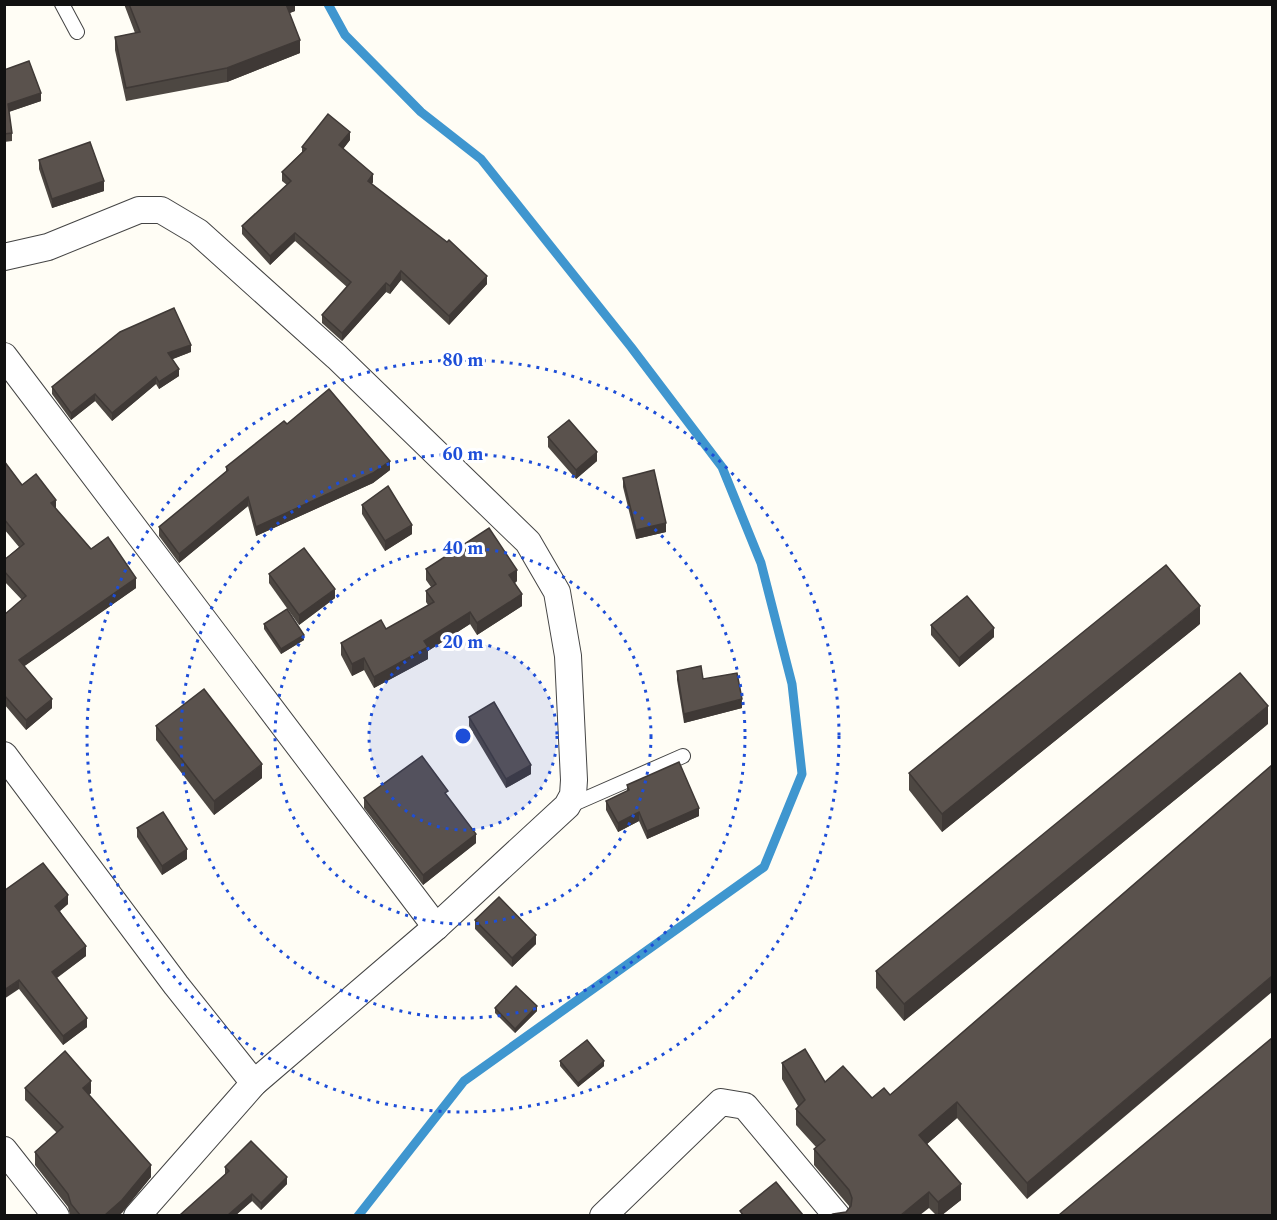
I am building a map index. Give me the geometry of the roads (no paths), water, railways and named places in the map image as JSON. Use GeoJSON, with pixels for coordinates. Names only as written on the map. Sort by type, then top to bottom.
{"type":"FeatureCollection","features":[{"type":"Feature","properties":{"kind":"street"},"geometry":{"type":"LineString","coordinates":[[4,257],[48,246],[140,210],[161,210],[198,232],[320,342],[528,542],[557,592],[567,645],[574,780],[573,795],[567,806],[436,927],[254,1083],[137,1215]]}},
{"type":"Feature","properties":{"kind":"street"},"geometry":{"type":"LineString","coordinates":[[4,356],[436,927]]}},
{"type":"Feature","properties":{"kind":"street"},"geometry":{"type":"LineString","coordinates":[[4,755],[176,985],[254,1083]]}},
{"type":"Feature","properties":{"kind":"street"},"geometry":{"type":"LineString","coordinates":[[603,1215],[721,1102],[745,1106],[837,1215]]}},
{"type":"Feature","properties":{"kind":"street"},"geometry":{"type":"LineString","coordinates":[[4,1150],[56,1215]]}},
{"type":"Feature","properties":{"kind":"lane"},"geometry":{"type":"LineString","coordinates":[[62,4],[77,32]]}},
{"type":"Feature","properties":{"kind":"lane"},"geometry":{"type":"LineString","coordinates":[[567,806],[683,756]]}},
{"type":"Feature","properties":{"kind":"waterway"},"geometry":{"type":"LineString","coordinates":[[328,4],[345,35],[421,112],[481,159],[631,347],[722,467],[761,563],[792,684],[802,774],[764,867],[464,1081],[358,1216]]}}]}
